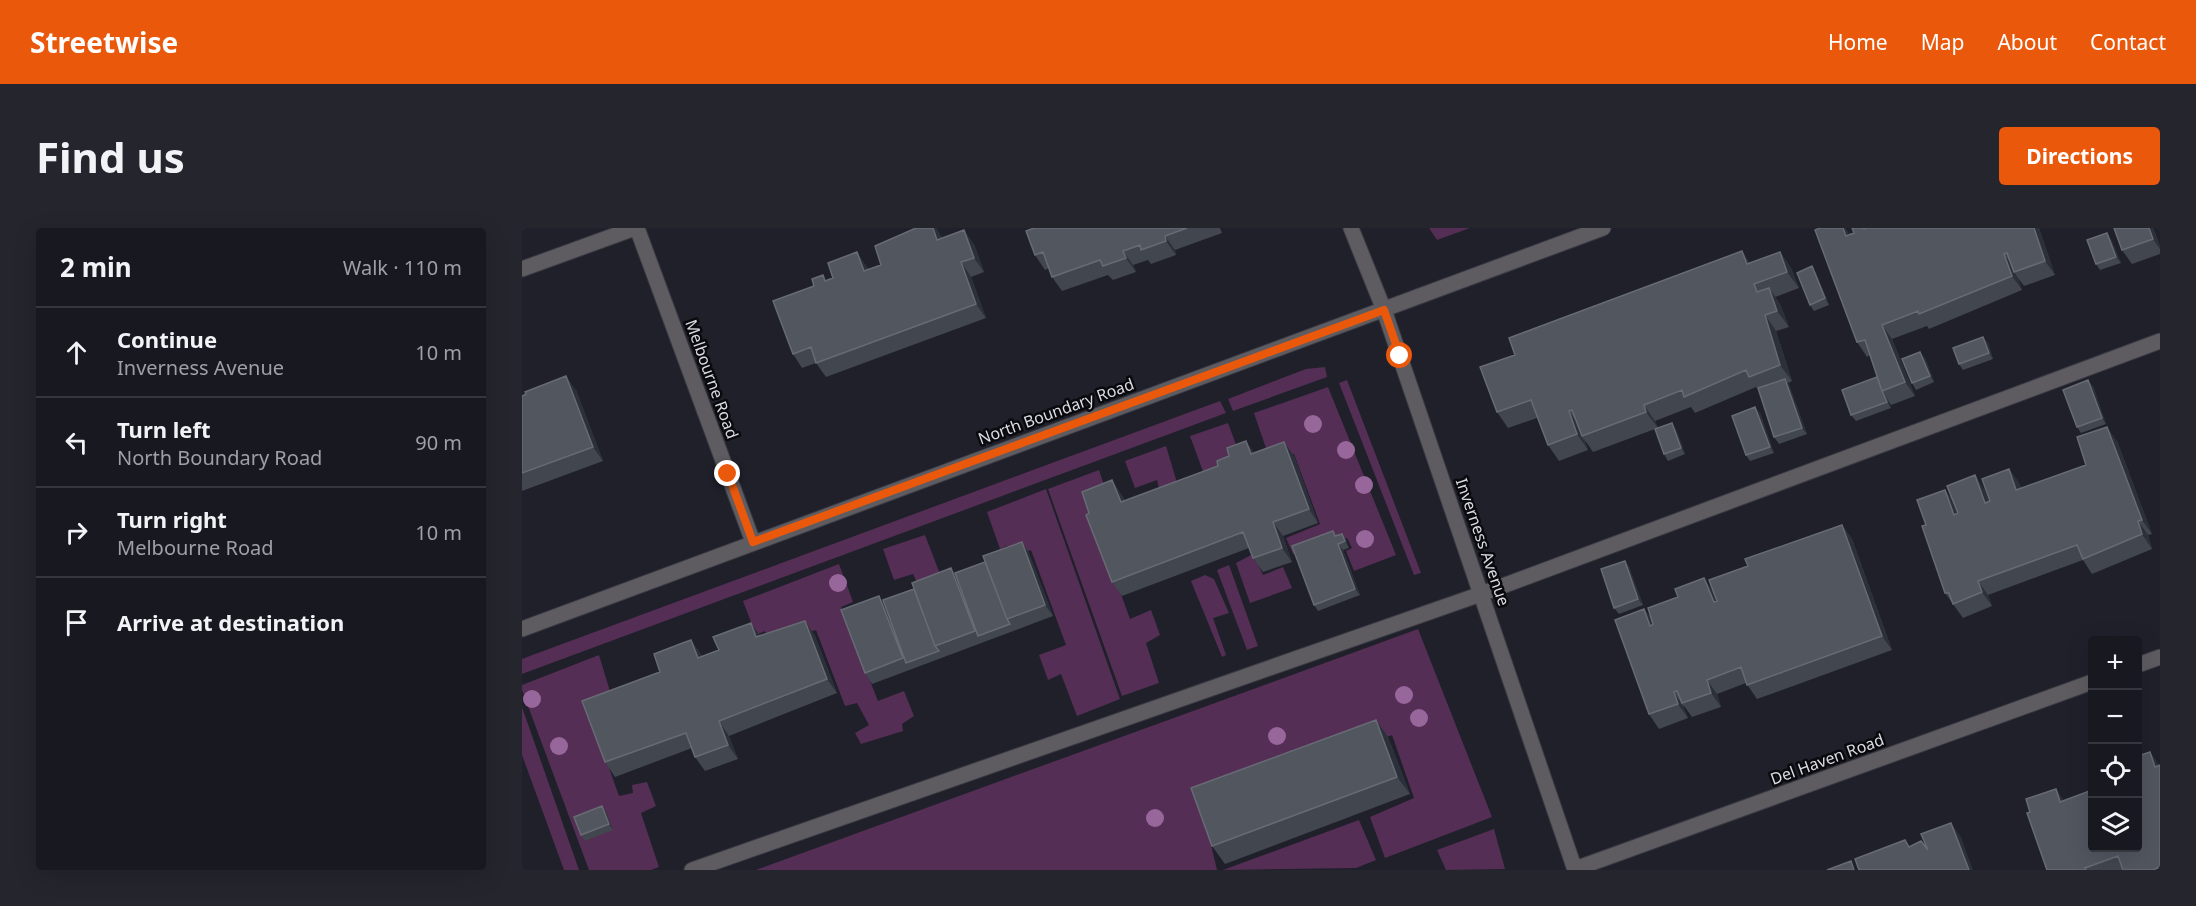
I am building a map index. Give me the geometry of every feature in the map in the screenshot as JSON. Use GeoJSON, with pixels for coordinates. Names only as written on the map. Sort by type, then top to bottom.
{"type":"FeatureCollection","features":[{"type":"Feature","properties":{"kind":"street"},"geometry":{"type":"LineString","coordinates":[[522,269],[636,228]]}},
{"type":"Feature","properties":{"kind":"street","name":"Melbourne Road"},"geometry":{"type":"LineString","coordinates":[[636,228],[753,542]]}},
{"type":"Feature","properties":{"kind":"street","name":"Inverness Avenue"},"geometry":{"type":"LineString","coordinates":[[1351,228],[1384,310],[1575,870]]}},
{"type":"Feature","properties":{"kind":"street","name":"North Boundary Road"},"geometry":{"type":"LineString","coordinates":[[522,629],[1603,228]]}},
{"type":"Feature","properties":{"kind":"street"},"geometry":{"type":"LineString","coordinates":[[692,870],[1481,594],[2160,341]]}},
{"type":"Feature","properties":{"kind":"street"},"geometry":{"type":"LineString","coordinates":[[2142,664],[2160,657]]}},
{"type":"Feature","properties":{"kind":"street","name":"Del Haven Road"},"geometry":{"type":"LineString","coordinates":[[1575,870],[2088,683]]}},
{"type":"Feature","properties":{"kind":"shaded area"},"geometry":{"type":"Polygon","coordinates":[[[1429,228],[1470,228],[1437,240],[1429,228]]]}},
{"type":"Feature","properties":{"kind":"shaded area"},"geometry":{"type":"Polygon","coordinates":[[[1325,367],[1327,377],[1233,411],[1228,399],[1306,369],[1325,367]]]}},
{"type":"Feature","properties":{"kind":"shaded area"},"geometry":{"type":"Polygon","coordinates":[[[1347,380],[1421,573],[1414,575],[1339,383],[1347,380]]]}},
{"type":"Feature","properties":{"kind":"shaded area"},"geometry":{"type":"Polygon","coordinates":[[[1328,387],[1396,555],[1354,571],[1346,551],[1352,548],[1347,538],[1341,540],[1340,537],[1293,554],[1286,538],[1320,524],[1294,454],[1274,458],[1268,454],[1254,413],[1328,387]]]}},
{"type":"Feature","properties":{"kind":"shaded area"},"geometry":{"type":"Polygon","coordinates":[[[1220,401],[1226,413],[522,674],[522,659],[527,657],[1220,401]]]}},
{"type":"Feature","properties":{"kind":"shaded area"},"geometry":{"type":"Polygon","coordinates":[[[1228,423],[1241,458],[1205,477],[1190,436],[1228,423]]]}},
{"type":"Feature","properties":{"kind":"shaded area"},"geometry":{"type":"Polygon","coordinates":[[[1166,446],[1181,496],[1162,501],[1157,480],[1135,488],[1125,461],[1166,446]]]}},
{"type":"Feature","properties":{"kind":"shaded area"},"geometry":{"type":"Polygon","coordinates":[[[1099,470],[1108,497],[1088,503],[1130,619],[1151,610],[1160,635],[1146,643],[1159,683],[1122,696],[1048,489],[1099,470]]]}},
{"type":"Feature","properties":{"kind":"shaded area"},"geometry":{"type":"Polygon","coordinates":[[[1046,489],[1120,699],[1077,716],[1061,674],[1048,680],[1039,655],[1066,645],[1031,550],[1011,558],[1007,546],[1000,549],[987,512],[1046,489]]]}},
{"type":"Feature","properties":{"kind":"shaded area"},"geometry":{"type":"Polygon","coordinates":[[[925,535],[940,574],[920,589],[913,574],[894,580],[883,549],[925,535]]]}},
{"type":"Feature","properties":{"kind":"shaded area"},"geometry":{"type":"Polygon","coordinates":[[[1253,554],[1263,575],[1283,567],[1292,588],[1250,603],[1236,563],[1253,554]]]}},
{"type":"Feature","properties":{"kind":"shaded area"},"geometry":{"type":"Polygon","coordinates":[[[839,564],[853,602],[841,607],[878,701],[904,691],[914,716],[902,724],[903,731],[861,744],[855,733],[869,725],[857,703],[845,706],[816,630],[770,645],[765,631],[756,635],[743,601],[839,564]]]}},
{"type":"Feature","properties":{"kind":"shaded area"},"geometry":{"type":"Polygon","coordinates":[[[1229,565],[1258,646],[1247,650],[1217,570],[1229,565]]]}},
{"type":"Feature","properties":{"kind":"shaded area"},"geometry":{"type":"Polygon","coordinates":[[[1205,575],[1214,579],[1229,613],[1213,618],[1226,655],[1222,657],[1191,581],[1205,575]]]}},
{"type":"Feature","properties":{"kind":"shaded area"},"geometry":{"type":"Polygon","coordinates":[[[1418,629],[1492,817],[1385,858],[1370,817],[1414,798],[1392,735],[1201,803],[1217,870],[756,870],[1418,629]]]}},
{"type":"Feature","properties":{"kind":"shaded area"},"geometry":{"type":"Polygon","coordinates":[[[599,655],[609,688],[610,704],[590,714],[619,796],[633,793],[632,785],[647,782],[656,806],[641,813],[659,867],[651,870],[589,870],[522,690],[522,685],[599,655]]]}},
{"type":"Feature","properties":{"kind":"shaded area"},"geometry":{"type":"Polygon","coordinates":[[[522,707],[579,870],[564,870],[522,755],[522,707]]]}},
{"type":"Feature","properties":{"kind":"shaded area"},"geometry":{"type":"Polygon","coordinates":[[[1359,820],[1376,860],[1356,868],[1223,870],[1359,820]]]}},
{"type":"Feature","properties":{"kind":"shaded area"},"geometry":{"type":"Polygon","coordinates":[[[1494,829],[1505,869],[1446,870],[1437,850],[1494,829]]]}},
{"type":"Feature","properties":{"kind":"building"},"geometry":{"type":"Polygon","coordinates":[[[916,228],[933,228],[937,240],[964,230],[974,258],[961,262],[976,304],[816,363],[811,347],[793,354],[773,301],[814,286],[812,279],[823,275],[825,281],[833,278],[828,263],[857,252],[864,271],[881,265],[875,246],[916,228]]]}},
{"type":"Feature","properties":{"kind":"building"},"geometry":{"type":"Polygon","coordinates":[[[1034,228],[1187,228],[1165,236],[1166,241],[1141,250],[1140,245],[1123,251],[1126,258],[1103,266],[1100,260],[1052,277],[1043,252],[1035,255],[1026,231],[1034,228]]]}},
{"type":"Feature","properties":{"kind":"building"},"geometry":{"type":"Polygon","coordinates":[[[1843,228],[1846,236],[1854,233],[1852,228],[2034,228],[2045,261],[2014,272],[2007,253],[2004,254],[2012,276],[1919,314],[1918,311],[1882,325],[1905,382],[1882,391],[1865,340],[1857,342],[1815,230],[1843,228]]]}},
{"type":"Feature","properties":{"kind":"building"},"geometry":{"type":"Polygon","coordinates":[[[2114,228],[2149,228],[2153,239],[2122,250],[2114,228]]]}},
{"type":"Feature","properties":{"kind":"building"},"geometry":{"type":"Polygon","coordinates":[[[2107,233],[2116,257],[2096,264],[2087,240],[2107,233]]]}},
{"type":"Feature","properties":{"kind":"building"},"geometry":{"type":"Polygon","coordinates":[[[1742,251],[1747,264],[1780,252],[1787,272],[1754,284],[1757,292],[1769,288],[1777,311],[1765,315],[1780,365],[1749,377],[1746,370],[1684,397],[1682,390],[1644,405],[1646,412],[1582,436],[1572,410],[1569,411],[1577,434],[1548,445],[1531,400],[1497,412],[1480,367],[1515,355],[1509,338],[1742,251]]]}},
{"type":"Feature","properties":{"kind":"building"},"geometry":{"type":"Polygon","coordinates":[[[1812,266],[1825,298],[1810,305],[1797,273],[1812,266]]]}},
{"type":"Feature","properties":{"kind":"building"},"geometry":{"type":"Polygon","coordinates":[[[1983,337],[1989,353],[1959,364],[1953,348],[1983,337]]]}},
{"type":"Feature","properties":{"kind":"building"},"geometry":{"type":"Polygon","coordinates":[[[1920,352],[1930,376],[1912,383],[1902,359],[1920,352]]]}},
{"type":"Feature","properties":{"kind":"building"},"geometry":{"type":"Polygon","coordinates":[[[566,376],[593,447],[522,473],[522,396],[526,394],[525,392],[566,376]]]}},
{"type":"Feature","properties":{"kind":"building"},"geometry":{"type":"Polygon","coordinates":[[[1877,377],[1887,402],[1851,415],[1842,390],[1877,377]]]}},
{"type":"Feature","properties":{"kind":"building"},"geometry":{"type":"Polygon","coordinates":[[[1785,379],[1802,428],[1774,437],[1758,388],[1785,379]]]}},
{"type":"Feature","properties":{"kind":"building"},"geometry":{"type":"Polygon","coordinates":[[[2088,380],[2102,418],[2077,427],[2063,390],[2088,380]]]}},
{"type":"Feature","properties":{"kind":"building"},"geometry":{"type":"Polygon","coordinates":[[[1755,407],[1770,447],[1746,455],[1732,416],[1755,407]]]}},
{"type":"Feature","properties":{"kind":"building"},"geometry":{"type":"Polygon","coordinates":[[[1672,423],[1681,448],[1664,454],[1655,429],[1672,423]]]}},
{"type":"Feature","properties":{"kind":"building"},"geometry":{"type":"Polygon","coordinates":[[[2107,427],[2142,520],[2138,521],[2142,534],[2083,559],[2077,545],[1978,581],[1982,592],[1953,604],[1949,593],[1945,593],[1922,526],[1926,525],[1917,500],[1945,490],[1954,515],[1958,513],[1947,486],[1975,475],[1985,503],[1990,501],[1982,479],[2009,469],[2016,490],[2086,465],[2077,437],[2107,427]]]}},
{"type":"Feature","properties":{"kind":"building"},"geometry":{"type":"Polygon","coordinates":[[[1246,441],[1251,454],[1284,442],[1309,509],[1273,522],[1282,548],[1253,558],[1243,532],[1112,582],[1086,515],[1089,513],[1082,492],[1112,480],[1121,502],[1218,466],[1217,461],[1229,456],[1227,448],[1246,441]]]}},
{"type":"Feature","properties":{"kind":"building"},"geometry":{"type":"Polygon","coordinates":[[[1842,525],[1882,636],[1747,685],[1741,667],[1707,680],[1711,693],[1682,703],[1677,691],[1674,692],[1678,704],[1649,714],[1615,620],[1644,609],[1650,626],[1653,624],[1648,608],[1678,597],[1675,589],[1704,578],[1714,602],[1717,601],[1709,580],[1748,566],[1745,559],[1842,525]]]}},
{"type":"Feature","properties":{"kind":"building"},"geometry":{"type":"Polygon","coordinates":[[[1333,531],[1335,536],[1342,534],[1345,541],[1338,544],[1355,589],[1314,605],[1292,546],[1333,531]]]}},
{"type":"Feature","properties":{"kind":"building"},"geometry":{"type":"Polygon","coordinates":[[[1022,542],[1045,605],[1007,619],[983,556],[1022,542]]]}},
{"type":"Feature","properties":{"kind":"building"},"geometry":{"type":"Polygon","coordinates":[[[1625,561],[1638,599],[1614,608],[1601,569],[1625,561]]]}},
{"type":"Feature","properties":{"kind":"building"},"geometry":{"type":"Polygon","coordinates":[[[985,562],[1010,624],[978,636],[955,573],[985,562]]]}},
{"type":"Feature","properties":{"kind":"building"},"geometry":{"type":"Polygon","coordinates":[[[951,568],[975,631],[935,646],[912,583],[951,568]]]}},
{"type":"Feature","properties":{"kind":"building"},"geometry":{"type":"Polygon","coordinates":[[[914,589],[935,646],[939,651],[906,663],[883,600],[914,589]]]}},
{"type":"Feature","properties":{"kind":"building"},"geometry":{"type":"Polygon","coordinates":[[[879,596],[903,658],[865,673],[841,610],[879,596]]]}},
{"type":"Feature","properties":{"kind":"building"},"geometry":{"type":"Polygon","coordinates":[[[805,621],[827,679],[719,721],[728,745],[695,757],[686,733],[605,762],[582,701],[660,672],[654,654],[691,640],[698,658],[719,650],[713,637],[751,623],[756,637],[805,621]]]}},
{"type":"Feature","properties":{"kind":"building"},"geometry":{"type":"Polygon","coordinates":[[[1376,720],[1397,777],[1212,846],[1191,788],[1376,720]]]}},
{"type":"Feature","properties":{"kind":"building"},"geometry":{"type":"Polygon","coordinates":[[[2150,752],[2155,767],[2160,765],[2160,867],[2153,870],[2123,870],[2118,856],[2085,868],[2086,870],[2047,870],[2027,813],[2030,812],[2026,799],[2056,789],[2060,802],[2088,792],[2088,852],[2142,852],[2142,755],[2150,752]]]}},
{"type":"Feature","properties":{"kind":"building"},"geometry":{"type":"Polygon","coordinates":[[[602,806],[609,824],[581,835],[574,817],[602,806]]]}},
{"type":"Feature","properties":{"kind":"building"},"geometry":{"type":"Polygon","coordinates":[[[1951,823],[1969,870],[1859,870],[1855,859],[1905,840],[1909,847],[1921,841],[1928,850],[1921,834],[1951,823]]]}},
{"type":"Feature","properties":{"kind":"building"},"geometry":{"type":"Polygon","coordinates":[[[1851,861],[1854,870],[1827,870],[1851,861]]]}},
{"type":"Feature","properties":{"kind":"route"},"geometry":{"type":"LineString","coordinates":[[728,474],[753,542],[1384,310],[1400,356]]}}]}
